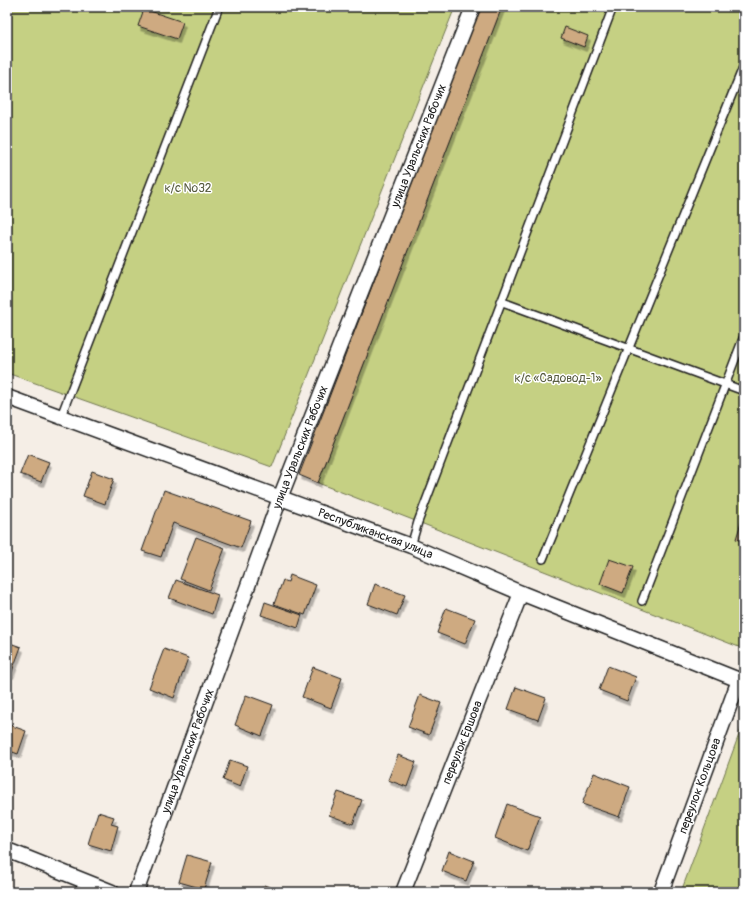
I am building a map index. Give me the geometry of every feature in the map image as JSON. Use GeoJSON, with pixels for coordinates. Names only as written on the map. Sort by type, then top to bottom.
{"type":"FeatureCollection","features":[{"type":"Feature","properties":{"kind":"street","name":"улица Уральских Рабочих"},"geometry":{"type":"LineString","coordinates":[[136,892],[280,498],[473,7]]}},
{"type":"Feature","properties":{"kind":"street","name":"Республиканская улица"},"geometry":{"type":"LineString","coordinates":[[7,397],[411,546],[521,593],[741,677]]}},
{"type":"Feature","properties":{"kind":"street","name":"переулок Ершова"},"geometry":{"type":"LineString","coordinates":[[403,892],[521,593]]}},
{"type":"Feature","properties":{"kind":"street","name":"переулок Кольцова"},"geometry":{"type":"LineString","coordinates":[[662,892],[741,677]]}},
{"type":"Feature","properties":{"kind":"street"},"geometry":{"type":"LineString","coordinates":[[7,850],[112,892]]}},
{"type":"Feature","properties":{"kind":"lane"},"geometry":{"type":"LineString","coordinates":[[61,416],[219,7]]}},
{"type":"Feature","properties":{"kind":"lane"},"geometry":{"type":"LineString","coordinates":[[411,546],[418,522],[500,300],[613,7]]}},
{"type":"Feature","properties":{"kind":"lane"},"geometry":{"type":"LineString","coordinates":[[543,559],[744,65]]}},
{"type":"Feature","properties":{"kind":"lane"},"geometry":{"type":"LineString","coordinates":[[500,300],[744,391]]}},
{"type":"Feature","properties":{"kind":"lane"},"geometry":{"type":"LineString","coordinates":[[642,601],[744,336]]}},
{"type":"Feature","properties":{"kind":"green space","name":"к/с №32"},"geometry":{"type":"Polygon","coordinates":[[[7,7],[455,7],[272,467],[7,373],[7,7]]]}},
{"type":"Feature","properties":{"kind":"green space","name":"к/с «Садовод-1»"},"geometry":{"type":"Polygon","coordinates":[[[502,7],[744,7],[744,649],[318,483],[502,7]]]}},
{"type":"Feature","properties":{"kind":"green space"},"geometry":{"type":"Polygon","coordinates":[[[744,721],[744,892],[681,892],[744,721]]]}},
{"type":"Feature","properties":{"kind":"building"},"geometry":{"type":"Polygon","coordinates":[[[480,7],[502,7],[318,483],[299,475],[480,7]]]}},
{"type":"Feature","properties":{"kind":"building"},"geometry":{"type":"Polygon","coordinates":[[[144,9],[183,22],[177,39],[138,26],[144,9]]]}},
{"type":"Feature","properties":{"kind":"building"},"geometry":{"type":"Polygon","coordinates":[[[565,27],[588,36],[584,47],[561,38],[565,27]]]}},
{"type":"Feature","properties":{"kind":"building"},"geometry":{"type":"Polygon","coordinates":[[[28,454],[49,462],[41,482],[20,474],[28,454]]]}},
{"type":"Feature","properties":{"kind":"building"},"geometry":{"type":"Polygon","coordinates":[[[92,471],[114,479],[105,504],[83,496],[92,471]]]}},
{"type":"Feature","properties":{"kind":"building"},"geometry":{"type":"Polygon","coordinates":[[[164,490],[251,521],[241,548],[173,523],[161,557],[142,551],[164,490]]]}},
{"type":"Feature","properties":{"kind":"building"},"geometry":{"type":"Polygon","coordinates":[[[744,513],[744,542],[736,539],[744,513]]]}},
{"type":"Feature","properties":{"kind":"building"},"geometry":{"type":"Polygon","coordinates":[[[196,537],[225,548],[209,590],[180,579],[196,537]]]}},
{"type":"Feature","properties":{"kind":"building"},"geometry":{"type":"Polygon","coordinates":[[[609,559],[633,567],[623,593],[600,584],[609,559]]]}},
{"type":"Feature","properties":{"kind":"building"},"geometry":{"type":"Polygon","coordinates":[[[290,575],[316,585],[305,615],[274,604],[283,580],[288,582],[290,575]]]}},
{"type":"Feature","properties":{"kind":"building"},"geometry":{"type":"Polygon","coordinates":[[[176,580],[218,595],[212,614],[169,598],[176,580]]]}},
{"type":"Feature","properties":{"kind":"building"},"geometry":{"type":"Polygon","coordinates":[[[375,584],[405,595],[397,615],[368,604],[375,584]]]}},
{"type":"Feature","properties":{"kind":"building"},"geometry":{"type":"Polygon","coordinates":[[[265,602],[302,615],[298,628],[261,615],[265,602]]]}},
{"type":"Feature","properties":{"kind":"building"},"geometry":{"type":"Polygon","coordinates":[[[446,608],[475,619],[465,644],[437,633],[446,608]]]}},
{"type":"Feature","properties":{"kind":"building"},"geometry":{"type":"Polygon","coordinates":[[[7,642],[21,647],[11,674],[7,673],[7,642]]]}},
{"type":"Feature","properties":{"kind":"building"},"geometry":{"type":"Polygon","coordinates":[[[164,649],[188,658],[174,698],[149,688],[164,649]]]}},
{"type":"Feature","properties":{"kind":"building"},"geometry":{"type":"Polygon","coordinates":[[[608,666],[636,677],[627,701],[599,690],[608,666]]]}},
{"type":"Feature","properties":{"kind":"building"},"geometry":{"type":"Polygon","coordinates":[[[313,667],[342,678],[331,708],[302,697],[313,667]]]}},
{"type":"Feature","properties":{"kind":"building"},"geometry":{"type":"Polygon","coordinates":[[[516,687],[546,698],[538,720],[508,709],[516,687]]]}},
{"type":"Feature","properties":{"kind":"building"},"geometry":{"type":"Polygon","coordinates":[[[246,695],[273,705],[262,736],[235,725],[246,695]]]}},
{"type":"Feature","properties":{"kind":"building"},"geometry":{"type":"Polygon","coordinates":[[[420,695],[441,703],[429,735],[408,727],[420,695]]]}},
{"type":"Feature","properties":{"kind":"building"},"geometry":{"type":"Polygon","coordinates":[[[7,724],[26,731],[18,754],[7,750],[7,724]]]}},
{"type":"Feature","properties":{"kind":"building"},"geometry":{"type":"Polygon","coordinates":[[[398,755],[416,762],[407,787],[388,780],[398,755]]]}},
{"type":"Feature","properties":{"kind":"building"},"geometry":{"type":"Polygon","coordinates":[[[230,760],[247,766],[240,787],[223,780],[230,760]]]}},
{"type":"Feature","properties":{"kind":"building"},"geometry":{"type":"Polygon","coordinates":[[[594,773],[630,787],[619,817],[582,804],[594,773]]]}},
{"type":"Feature","properties":{"kind":"building"},"geometry":{"type":"Polygon","coordinates":[[[338,792],[362,800],[353,824],[329,815],[338,792]]]}},
{"type":"Feature","properties":{"kind":"building"},"geometry":{"type":"Polygon","coordinates":[[[507,804],[540,816],[527,851],[495,838],[507,804]]]}},
{"type":"Feature","properties":{"kind":"building"},"geometry":{"type":"Polygon","coordinates":[[[98,812],[114,817],[111,824],[118,826],[111,851],[88,844],[98,812]]]}},
{"type":"Feature","properties":{"kind":"building"},"geometry":{"type":"Polygon","coordinates":[[[449,851],[474,861],[466,881],[442,871],[449,851]]]}},
{"type":"Feature","properties":{"kind":"building"},"geometry":{"type":"Polygon","coordinates":[[[187,855],[212,862],[204,889],[179,882],[187,855]]]}},
{"type":"Feature","properties":{"kind":"building"},"geometry":{"type":"Polygon","coordinates":[[[264,885],[284,892],[261,892],[264,885]]]}}]}
